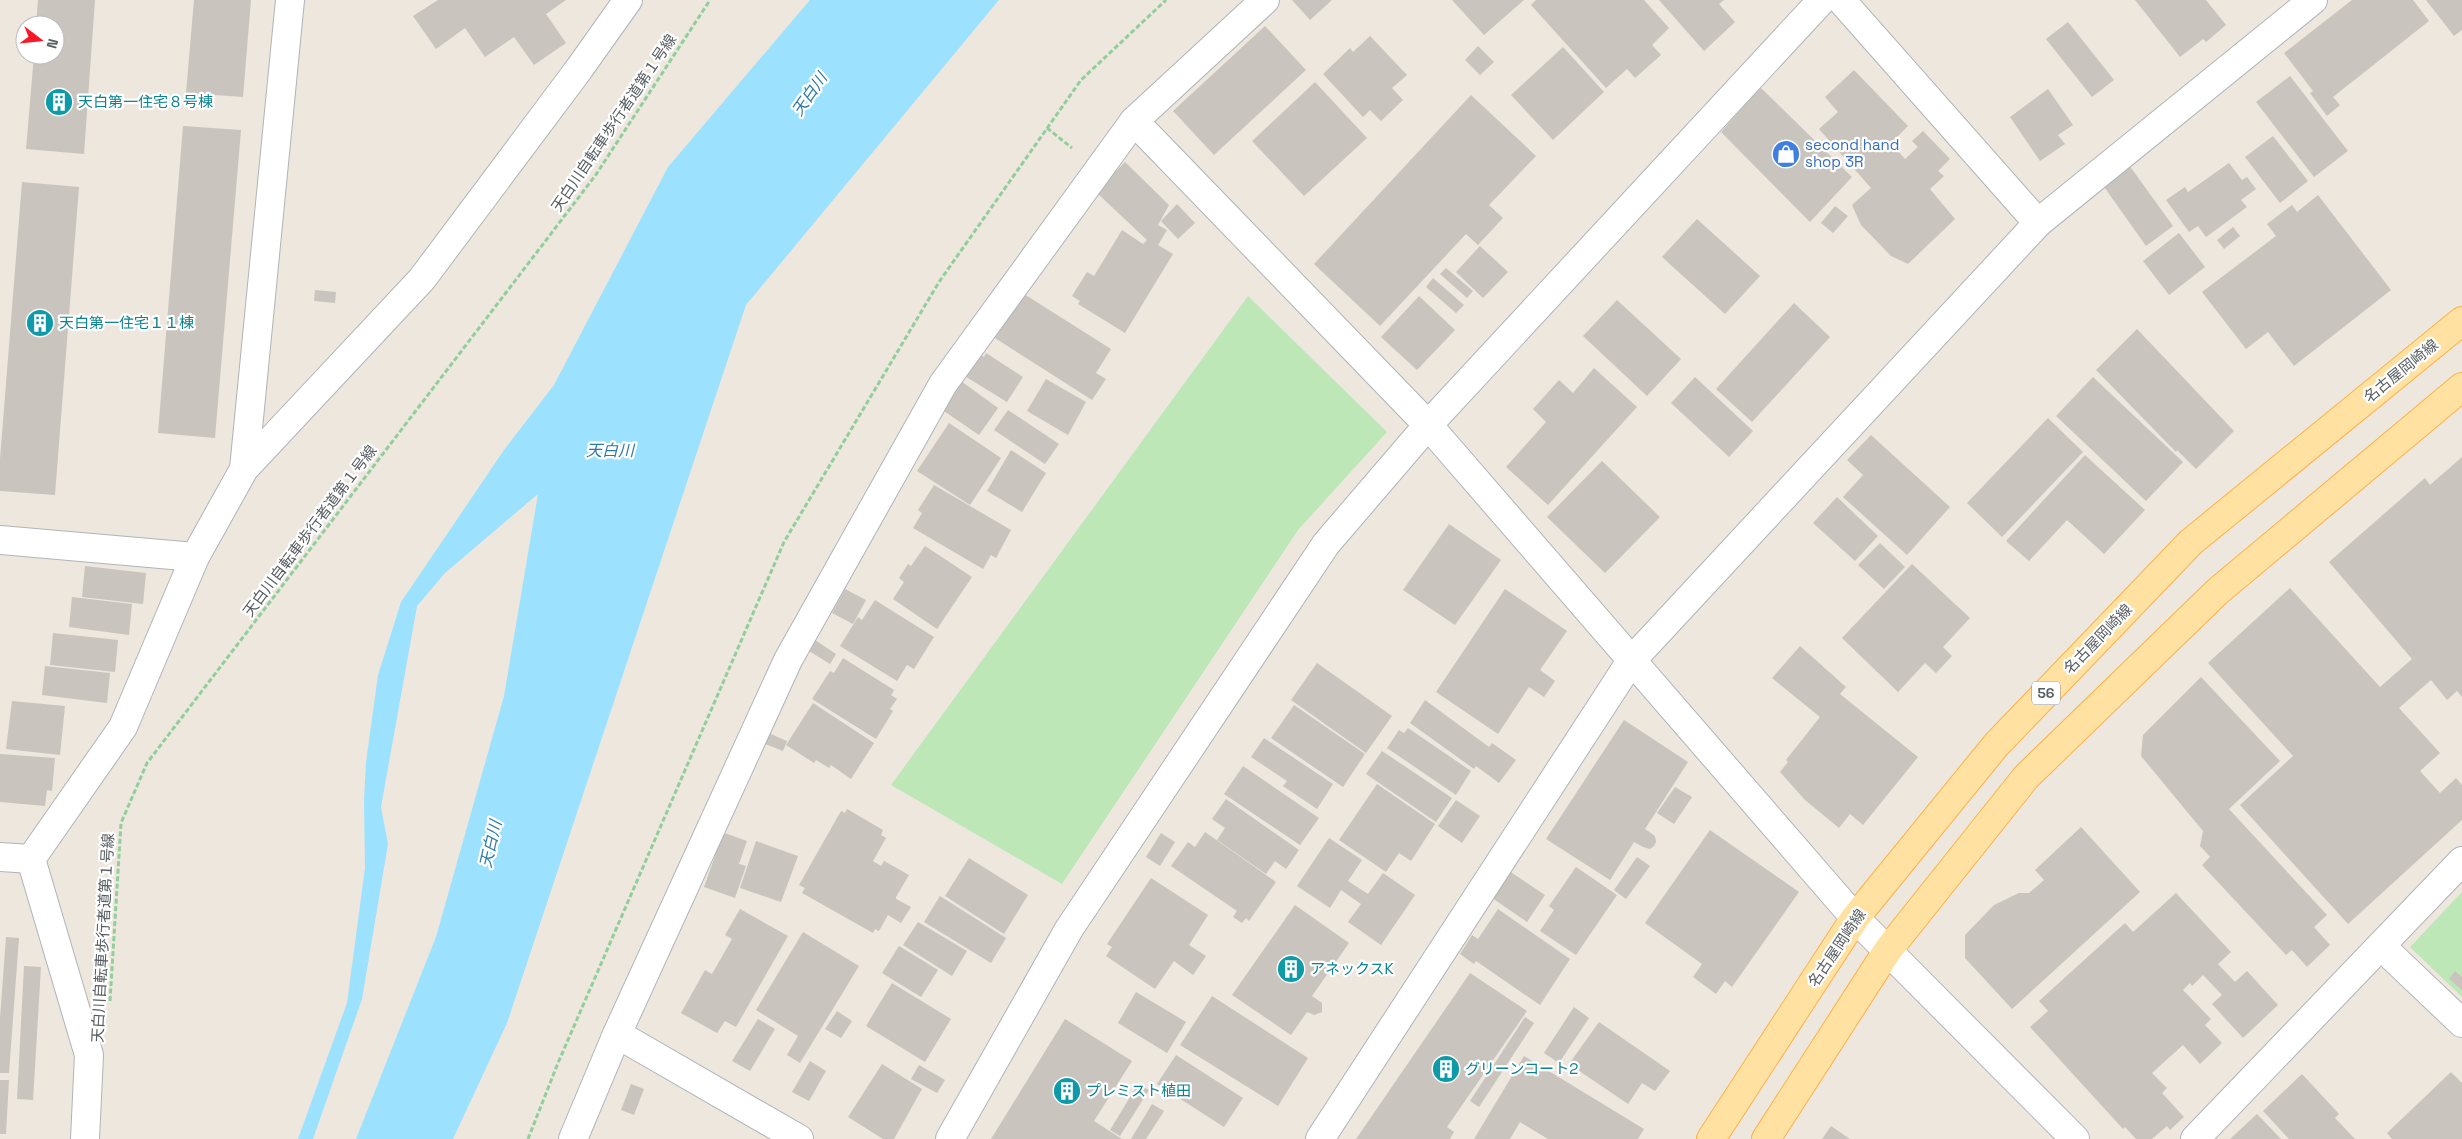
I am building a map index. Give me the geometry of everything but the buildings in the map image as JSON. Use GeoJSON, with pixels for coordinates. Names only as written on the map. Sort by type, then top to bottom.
{"type":"FeatureCollection","features":[{"type":"Feature","properties":{"kind":"main road","name":"名古屋岡崎線"},"geometry":{"type":"LineString","coordinates":[[1711,1139],[1855,918],[1996,745],[2191,542],[2462,321]]}},
{"type":"Feature","properties":{"kind":"main road"},"geometry":{"type":"LineString","coordinates":[[1766,1139],[1888,950],[2026,777],[2218,591],[2462,387]]}},
{"type":"Feature","properties":{"kind":"street"},"geometry":{"type":"LineString","coordinates":[[244,469],[290,0]]}},
{"type":"Feature","properties":{"kind":"street"},"geometry":{"type":"LineString","coordinates":[[31,859],[123,727],[194,557],[244,469],[422,279],[579,69],[628,0]]}},
{"type":"Feature","properties":{"kind":"street"},"geometry":{"type":"LineString","coordinates":[[573,1139],[617,1034],[788,660],[943,384],[1134,121],[1265,0]]}},
{"type":"Feature","properties":{"kind":"street"},"geometry":{"type":"LineString","coordinates":[[950,1139],[1070,929],[1326,544],[1428,425],[1822,0]]}},
{"type":"Feature","properties":{"kind":"street"},"geometry":{"type":"LineString","coordinates":[[1841,0],[2038,224]]}},
{"type":"Feature","properties":{"kind":"street"},"geometry":{"type":"LineString","coordinates":[[1320,1139],[1631,661],[2038,224],[2313,0]]}},
{"type":"Feature","properties":{"kind":"street"},"geometry":{"type":"LineString","coordinates":[[1134,121],[1428,425],[1855,918],[2075,1139]]}},
{"type":"Feature","properties":{"kind":"street"},"geometry":{"type":"LineString","coordinates":[[0,540],[194,557]]}},
{"type":"Feature","properties":{"kind":"street"},"geometry":{"type":"LineString","coordinates":[[0,857],[31,859]]}},
{"type":"Feature","properties":{"kind":"street"},"geometry":{"type":"LineString","coordinates":[[31,859],[88,1055],[85,1139]]}},
{"type":"Feature","properties":{"kind":"street"},"geometry":{"type":"LineString","coordinates":[[2195,1139],[2462,861]]}},
{"type":"Feature","properties":{"kind":"street"},"geometry":{"type":"LineString","coordinates":[[2381,946],[2462,1023]]}},
{"type":"Feature","properties":{"kind":"street"},"geometry":{"type":"LineString","coordinates":[[617,1034],[798,1139]]}},
{"type":"Feature","properties":{"kind":"path","name":"天白川自転車歩行者道第１号線"},"geometry":{"type":"LineString","coordinates":[[110,1011],[121,823],[146,763],[595,176],[710,0]]}},
{"type":"Feature","properties":{"kind":"green space"},"geometry":{"type":"Polygon","coordinates":[[[1248,296],[1387,432],[1298,530],[1062,884],[891,785],[1248,296]]]}},
{"type":"Feature","properties":{"kind":"green space"},"geometry":{"type":"Polygon","coordinates":[[[2462,892],[2462,997],[2410,947],[2462,892]]]}},
{"type":"Feature","properties":{"kind":"water","name":"天白川"},"geometry":{"type":"Polygon","coordinates":[[[810,0],[999,0],[746,305],[507,1023],[453,1139],[356,1139],[436,937],[504,696],[538,494],[445,573],[417,606],[381,807],[388,844],[362,999],[313,1139],[298,1139],[347,1003],[365,868],[364,800],[366,762],[378,675],[401,602],[504,450],[554,385],[668,167],[810,0]]]}},
{"type":"Feature","properties":{"kind":"place","name":"天白第一住宅８号棟"},"geometry":{"type":"Point","coordinates":[59,102]}},
{"type":"Feature","properties":{"kind":"place","name":"second hand shop 3R"},"geometry":{"type":"Point","coordinates":[1786,154]}},
{"type":"Feature","properties":{"kind":"place","name":"天白第一住宅１１棟"},"geometry":{"type":"Point","coordinates":[40,323]}},
{"type":"Feature","properties":{"kind":"place","name":"アネックスK"},"geometry":{"type":"Point","coordinates":[1291,969]}},
{"type":"Feature","properties":{"kind":"place","name":"グリーンコート2"},"geometry":{"type":"Point","coordinates":[1446,1069]}},
{"type":"Feature","properties":{"kind":"place","name":"プレミスト植田"},"geometry":{"type":"Point","coordinates":[1067,1091]}}]}
